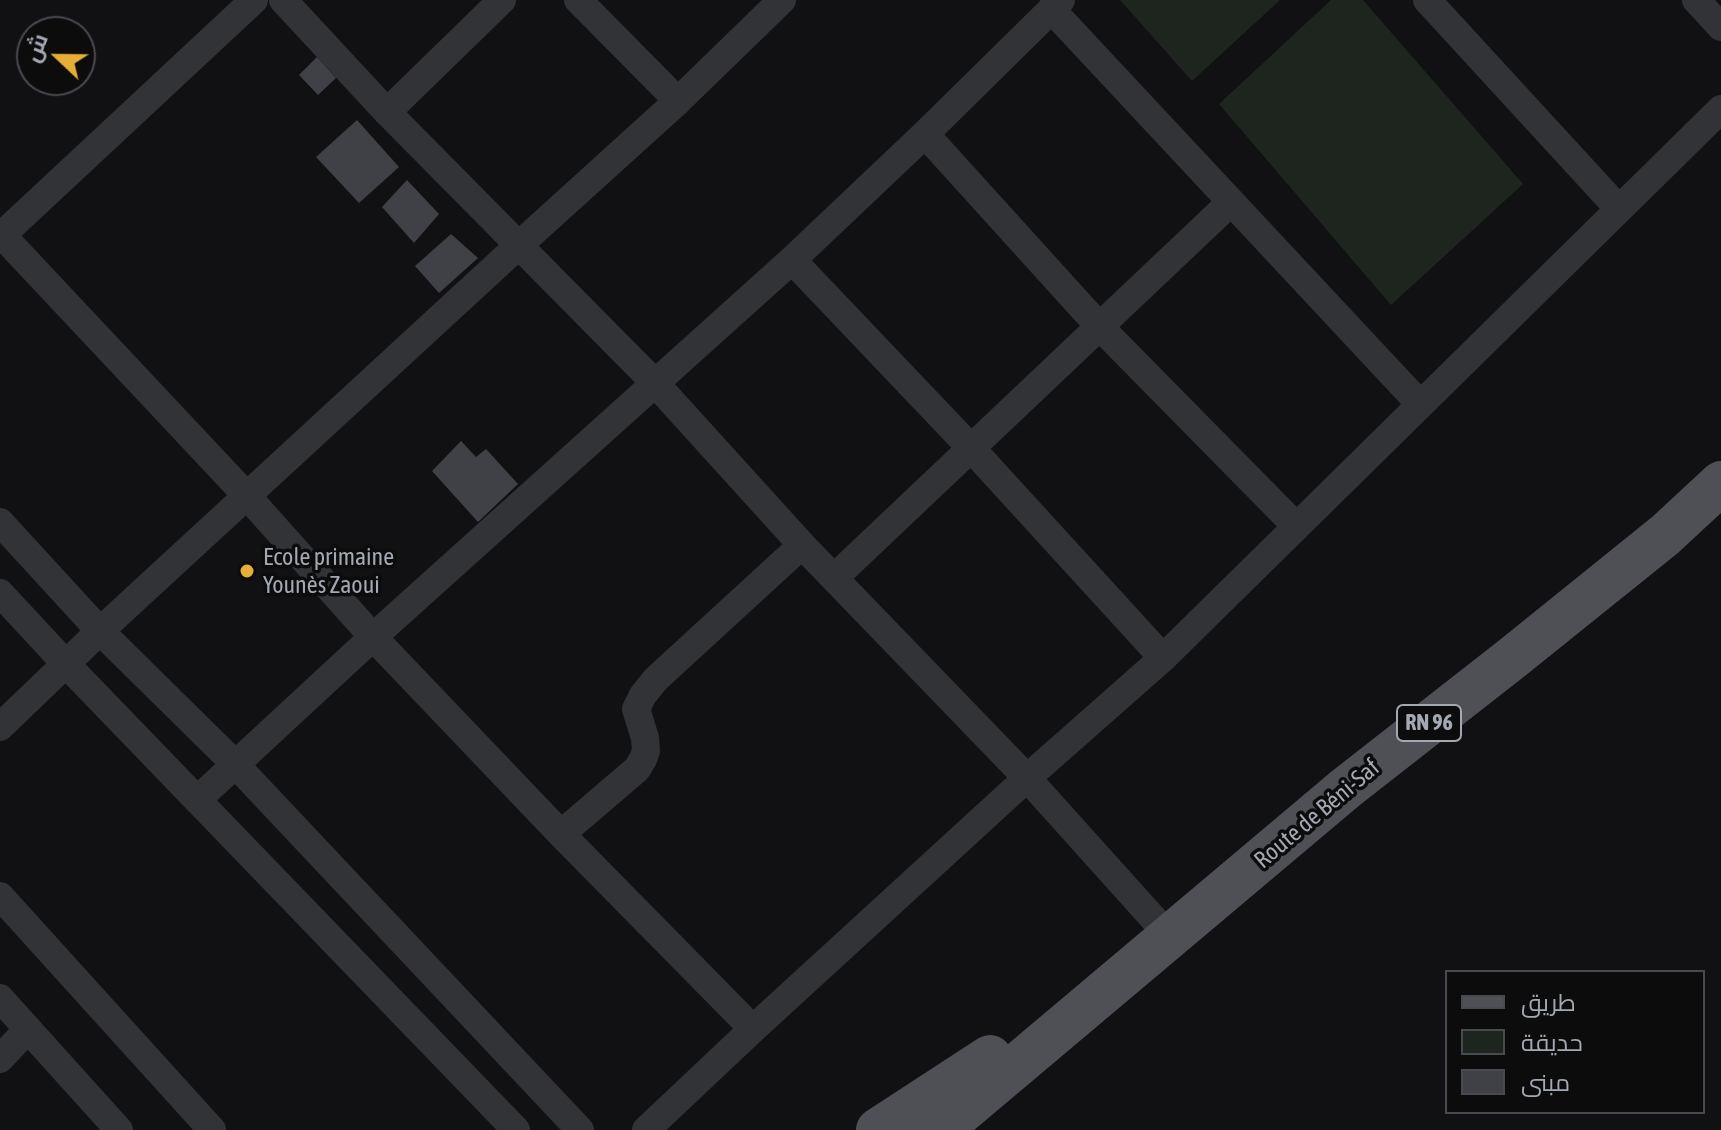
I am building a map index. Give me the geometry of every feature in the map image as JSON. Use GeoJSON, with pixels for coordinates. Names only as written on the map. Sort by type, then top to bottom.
{"type":"FeatureCollection","features":[{"type":"Feature","properties":{"kind":"main road","name":"Route de Béni-Saf"},"geometry":{"type":"LineString","coordinates":[[940,1130],[1346,788],[1665,535],[1721,483]]}},
{"type":"Feature","properties":{"kind":"main road","name":"Route de Béni-Saf"},"geometry":{"type":"LineString","coordinates":[[878,1130],[1153,950]]}},
{"type":"Feature","properties":{"kind":"street"},"geometry":{"type":"LineString","coordinates":[[254,0],[1,234],[247,496],[373,637],[753,1029]]}},
{"type":"Feature","properties":{"kind":"street"},"geometry":{"type":"LineString","coordinates":[[283,0],[387,112],[655,383],[802,545],[1027,778],[1153,950]]}},
{"type":"Feature","properties":{"kind":"street"},"geometry":{"type":"LineString","coordinates":[[387,112],[502,0]]}},
{"type":"Feature","properties":{"kind":"street"},"geometry":{"type":"LineString","coordinates":[[578,0],[678,101]]}},
{"type":"Feature","properties":{"kind":"street"},"geometry":{"type":"LineString","coordinates":[[0,727],[100,631],[678,101],[782,0]]}},
{"type":"Feature","properties":{"kind":"street"},"geometry":{"type":"LineString","coordinates":[[1427,0],[1619,209]]}},
{"type":"Feature","properties":{"kind":"street"},"geometry":{"type":"LineString","coordinates":[[1696,0],[1721,27]]}},
{"type":"Feature","properties":{"kind":"street"},"geometry":{"type":"LineString","coordinates":[[197,800],[373,637],[792,260],[1056,5],[1231,202],[1420,404]]}},
{"type":"Feature","properties":{"kind":"street"},"geometry":{"type":"LineString","coordinates":[[646,1130],[1027,778],[1163,658],[1721,109]]}},
{"type":"Feature","properties":{"kind":"street"},"geometry":{"type":"LineString","coordinates":[[925,134],[1099,326],[1296,526]]}},
{"type":"Feature","properties":{"kind":"street"},"geometry":{"type":"LineString","coordinates":[[834,578],[1231,202]]}},
{"type":"Feature","properties":{"kind":"street"},"geometry":{"type":"LineString","coordinates":[[792,260],[971,448],[1163,658]]}},
{"type":"Feature","properties":{"kind":"street"},"geometry":{"type":"LineString","coordinates":[[0,522],[100,631],[235,764],[580,1130]]}},
{"type":"Feature","properties":{"kind":"street"},"geometry":{"type":"LineString","coordinates":[[561,834],[637,769],[643,759],[645,738],[636,709],[649,687],[802,545]]}},
{"type":"Feature","properties":{"kind":"street"},"geometry":{"type":"LineString","coordinates":[[0,593],[516,1130]]}},
{"type":"Feature","properties":{"kind":"street"},"geometry":{"type":"LineString","coordinates":[[0,896],[212,1130]]}},
{"type":"Feature","properties":{"kind":"street"},"geometry":{"type":"LineString","coordinates":[[0,998],[119,1130]]}},
{"type":"Feature","properties":{"kind":"street"},"geometry":{"type":"LineString","coordinates":[[0,1059],[28,1029]]}},
{"type":"Feature","properties":{"kind":"green space"},"geometry":{"type":"Polygon","coordinates":[[[1120,0],[1280,0],[1192,81],[1120,0]]]}},
{"type":"Feature","properties":{"kind":"green space"},"geometry":{"type":"Polygon","coordinates":[[[1331,0],[1363,0],[1523,184],[1391,305],[1219,104],[1331,0]]]}},
{"type":"Feature","properties":{"kind":"building"},"geometry":{"type":"Polygon","coordinates":[[[317,57],[336,78],[318,95],[299,75],[317,57]]]}},
{"type":"Feature","properties":{"kind":"building"},"geometry":{"type":"Polygon","coordinates":[[[357,120],[399,167],[359,203],[316,157],[357,120]]]}},
{"type":"Feature","properties":{"kind":"building"},"geometry":{"type":"Polygon","coordinates":[[[407,180],[439,214],[414,243],[382,207],[407,180]]]}},
{"type":"Feature","properties":{"kind":"building"},"geometry":{"type":"Polygon","coordinates":[[[451,234],[478,258],[439,293],[415,266],[451,234]]]}},
{"type":"Feature","properties":{"kind":"building"},"geometry":{"type":"Polygon","coordinates":[[[461,441],[476,457],[486,449],[518,484],[478,522],[432,471],[461,441]]]}},
{"type":"Feature","properties":{"kind":"place","name":"Ecole primaine Younès Zaoui"},"geometry":{"type":"Point","coordinates":[247,571]}}]}
